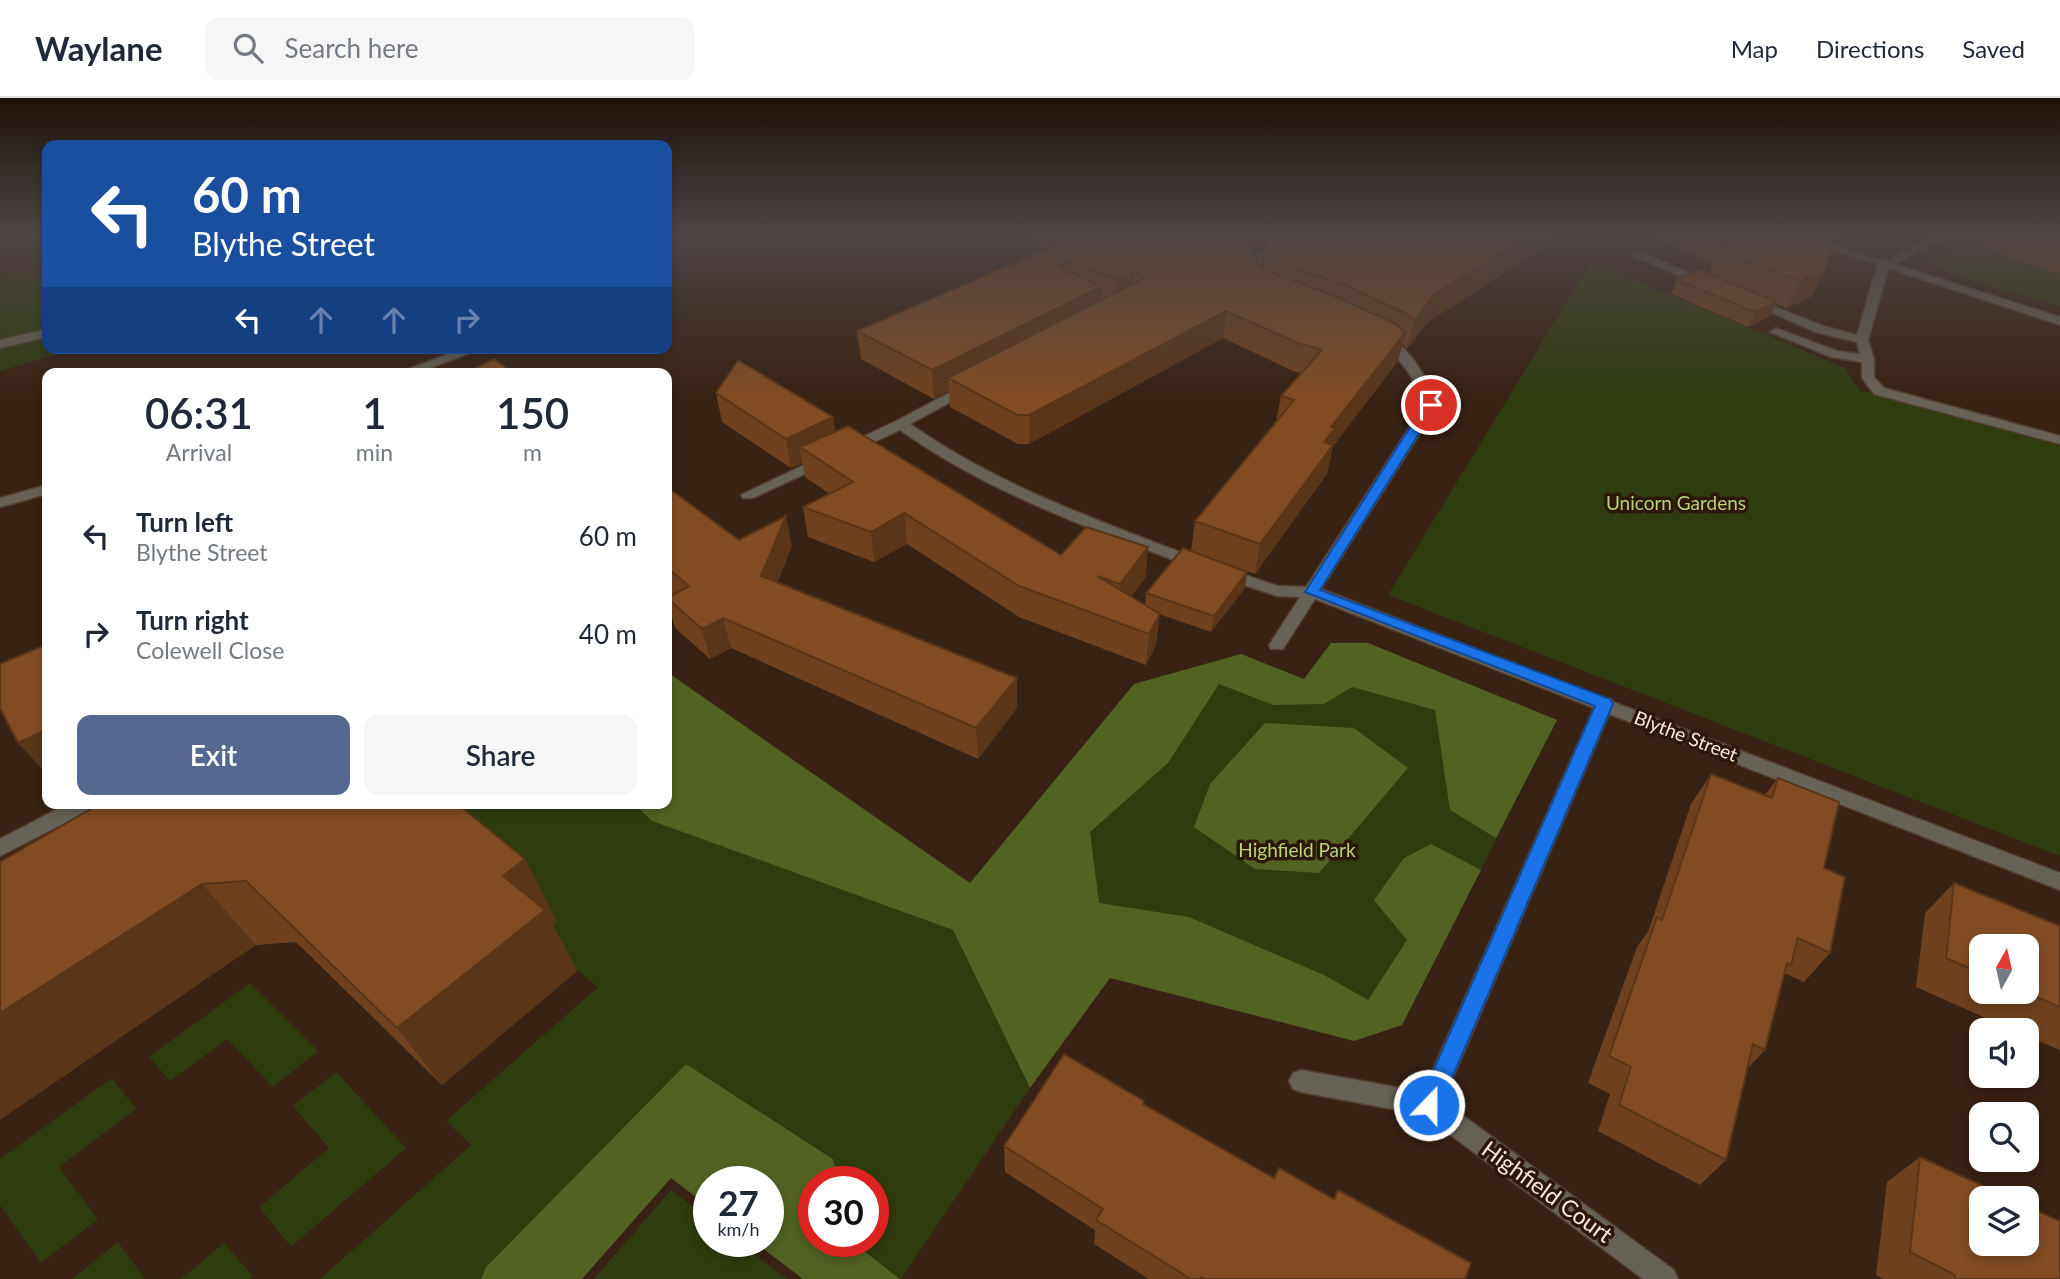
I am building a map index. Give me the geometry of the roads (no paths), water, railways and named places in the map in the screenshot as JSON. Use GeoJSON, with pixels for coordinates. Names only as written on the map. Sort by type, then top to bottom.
{"type":"FeatureCollection","features":[{"type":"Feature","properties":{"kind":"street"},"geometry":{"type":"LineString","coordinates":[[1877,289],[1863,340],[1868,359],[1868,378],[1879,391],[2060,440]]}},
{"type":"Feature","properties":{"kind":"street"},"geometry":{"type":"LineString","coordinates":[[1957,289],[2060,321]]}},
{"type":"Feature","properties":{"kind":"street"},"geometry":{"type":"LineString","coordinates":[[1746,299],[1819,330],[1863,340]]}},
{"type":"Feature","properties":{"kind":"street"},"geometry":{"type":"LineString","coordinates":[[1776,332],[1835,354],[1868,359]]}},
{"type":"Feature","properties":{"kind":"street"},"geometry":{"type":"LineString","coordinates":[[0,344],[42,334]]}},
{"type":"Feature","properties":{"kind":"street"},"geometry":{"type":"LineString","coordinates":[[1277,645],[1431,405],[1420,374],[1395,347],[1370,335]]}},
{"type":"Feature","properties":{"kind":"street"},"geometry":{"type":"LineString","coordinates":[[419,368],[459,354]]}},
{"type":"Feature","properties":{"kind":"street"},"geometry":{"type":"LineString","coordinates":[[748,495],[901,424],[987,377]]}},
{"type":"Feature","properties":{"kind":"street","name":"Blythe Street"},"geometry":{"type":"LineString","coordinates":[[901,424],[921,439],[1043,505],[1277,590],[1312,592],[2060,882]]}},
{"type":"Feature","properties":{"kind":"street"},"geometry":{"type":"LineString","coordinates":[[0,503],[42,490]]}},
{"type":"Feature","properties":{"kind":"street"},"geometry":{"type":"LineString","coordinates":[[1429,1105],[1605,704]]}},
{"type":"Feature","properties":{"kind":"street"},"geometry":{"type":"LineString","coordinates":[[0,848],[75,809]]}},
{"type":"Feature","properties":{"kind":"street","name":"Highfield Court"},"geometry":{"type":"LineString","coordinates":[[1301,1081],[1429,1105],[1665,1279]]}},
{"type":"Feature","properties":{"kind":"park label","name":"Unicorn Gardens"},"geometry":{"type":"Point","coordinates":[1676,503]}},
{"type":"Feature","properties":{"kind":"park label","name":"Highfield Park"},"geometry":{"type":"Point","coordinates":[1297,850]}}]}
